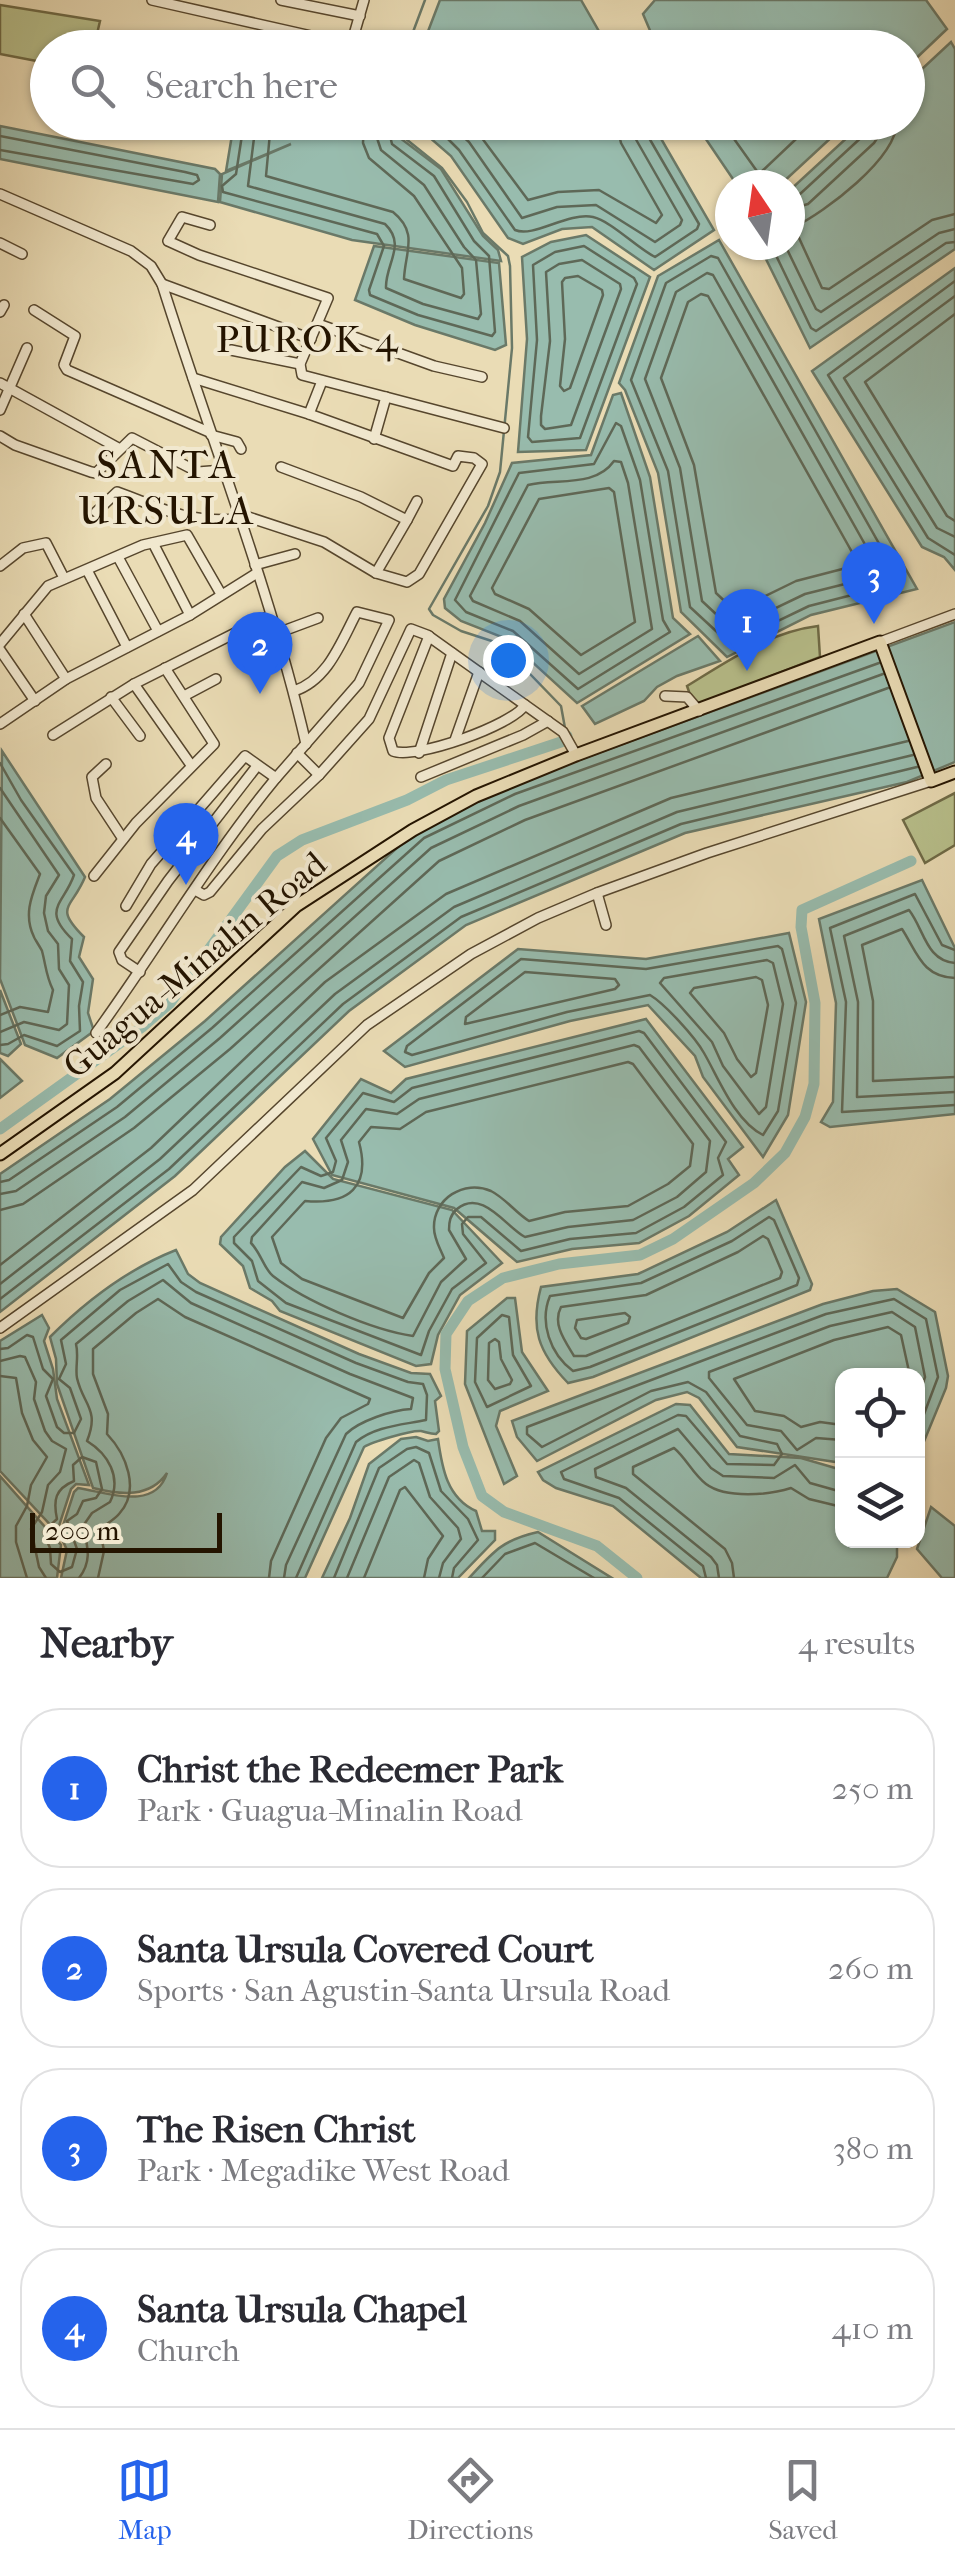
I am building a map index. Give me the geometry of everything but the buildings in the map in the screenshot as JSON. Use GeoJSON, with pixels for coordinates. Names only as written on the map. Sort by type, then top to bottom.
{"type":"FeatureCollection","features":[{"type":"Feature","properties":{"kind":"main road","name":"Guagua-Minalin Road"},"geometry":{"type":"LineString","coordinates":[[0,1154],[115,1073],[276,923],[364,859],[461,803],[576,755],[881,645]]}},
{"type":"Feature","properties":{"kind":"main road"},"geometry":{"type":"LineString","coordinates":[[881,645],[929,778],[955,772]]}},
{"type":"Feature","properties":{"kind":"street"},"geometry":{"type":"LineString","coordinates":[[152,0],[204,5],[279,30]]}},
{"type":"Feature","properties":{"kind":"street"},"geometry":{"type":"LineString","coordinates":[[281,0],[360,16]]}},
{"type":"Feature","properties":{"kind":"street"},"geometry":{"type":"LineString","coordinates":[[356,30],[364,0]]}},
{"type":"Feature","properties":{"kind":"street"},"geometry":{"type":"LineString","coordinates":[[0,194],[131,251],[151,266],[162,284],[256,569],[306,744]]}},
{"type":"Feature","properties":{"kind":"street"},"geometry":{"type":"LineString","coordinates":[[210,225],[182,217],[168,241],[199,256],[328,298],[300,364],[302,375],[504,428]]}},
{"type":"Feature","properties":{"kind":"street"},"geometry":{"type":"LineString","coordinates":[[2,247],[22,254]]}},
{"type":"Feature","properties":{"kind":"street"},"geometry":{"type":"LineString","coordinates":[[162,284],[310,339]]}},
{"type":"Feature","properties":{"kind":"street"},"geometry":{"type":"LineString","coordinates":[[34,310],[76,336],[64,365],[68,370],[237,442],[241,449]]}},
{"type":"Feature","properties":{"kind":"street"},"geometry":{"type":"LineString","coordinates":[[318,324],[434,366],[482,378]]}},
{"type":"Feature","properties":{"kind":"street"},"geometry":{"type":"LineString","coordinates":[[0,410],[27,348]]}},
{"type":"Feature","properties":{"kind":"street"},"geometry":{"type":"LineString","coordinates":[[231,350],[300,364]]}},
{"type":"Feature","properties":{"kind":"street"},"geometry":{"type":"LineString","coordinates":[[96,512],[117,492],[172,515],[215,520],[237,516],[324,542],[376,573],[405,582],[415,579],[482,464],[474,458],[458,456],[452,466],[310,414],[193,378]]}},
{"type":"Feature","properties":{"kind":"street"},"geometry":{"type":"LineString","coordinates":[[310,414],[322,381]]}},
{"type":"Feature","properties":{"kind":"street"},"geometry":{"type":"LineString","coordinates":[[0,383],[120,449]]}},
{"type":"Feature","properties":{"kind":"street"},"geometry":{"type":"LineString","coordinates":[[374,439],[386,397]]}},
{"type":"Feature","properties":{"kind":"street"},"geometry":{"type":"LineString","coordinates":[[0,436],[90,472],[96,472],[129,439],[135,438],[198,472],[223,470]]}},
{"type":"Feature","properties":{"kind":"street"},"geometry":{"type":"LineString","coordinates":[[281,467],[407,520]]}},
{"type":"Feature","properties":{"kind":"street"},"geometry":{"type":"LineString","coordinates":[[376,573],[418,501]]}},
{"type":"Feature","properties":{"kind":"street"},"geometry":{"type":"LineString","coordinates":[[35,701],[0,647],[48,586],[152,543],[188,535],[221,594]]}},
{"type":"Feature","properties":{"kind":"street"},"geometry":{"type":"LineString","coordinates":[[0,566],[23,548],[46,543],[64,578]]}},
{"type":"Feature","properties":{"kind":"street"},"geometry":{"type":"LineString","coordinates":[[152,543],[190,615]]}},
{"type":"Feature","properties":{"kind":"street"},"geometry":{"type":"LineString","coordinates":[[0,724],[66,679],[190,615],[256,569],[294,554]]}},
{"type":"Feature","properties":{"kind":"street"},"geometry":{"type":"LineString","coordinates":[[118,556],[158,631]]}},
{"type":"Feature","properties":{"kind":"street"},"geometry":{"type":"LineString","coordinates":[[87,570],[128,647]]}},
{"type":"Feature","properties":{"kind":"street"},"geometry":{"type":"LineString","coordinates":[[96,1033],[231,834],[344,702],[368,667],[390,620],[357,612],[332,660],[308,687],[294,692]]}},
{"type":"Feature","properties":{"kind":"street"},"geometry":{"type":"LineString","coordinates":[[24,614],[66,679]]}},
{"type":"Feature","properties":{"kind":"street"},"geometry":{"type":"LineString","coordinates":[[881,645],[955,614]]}},
{"type":"Feature","properties":{"kind":"street"},"geometry":{"type":"LineString","coordinates":[[53,735],[134,684],[270,616]]}},
{"type":"Feature","properties":{"kind":"street"},"geometry":{"type":"LineString","coordinates":[[275,634],[318,618]]}},
{"type":"Feature","properties":{"kind":"street"},"geometry":{"type":"LineString","coordinates":[[195,890],[204,895],[210,892],[262,829],[319,775],[369,719],[410,630],[428,636],[548,721],[566,737],[576,755]]}},
{"type":"Feature","properties":{"kind":"street"},"geometry":{"type":"LineString","coordinates":[[428,636],[389,738],[393,751],[419,753],[514,717],[525,705]]}},
{"type":"Feature","properties":{"kind":"street"},"geometry":{"type":"LineString","coordinates":[[419,753],[452,652]]}},
{"type":"Feature","properties":{"kind":"street"},"geometry":{"type":"LineString","coordinates":[[368,667],[388,678]]}},
{"type":"Feature","properties":{"kind":"street"},"geometry":{"type":"LineString","coordinates":[[94,876],[214,744],[165,668]]}},
{"type":"Feature","properties":{"kind":"street"},"geometry":{"type":"LineString","coordinates":[[456,740],[479,672]]}},
{"type":"Feature","properties":{"kind":"street"},"geometry":{"type":"LineString","coordinates":[[184,696],[216,679]]}},
{"type":"Feature","properties":{"kind":"street"},"geometry":{"type":"LineString","coordinates":[[134,684],[191,765]]}},
{"type":"Feature","properties":{"kind":"street"},"geometry":{"type":"LineString","coordinates":[[666,696],[686,697],[699,711]]}},
{"type":"Feature","properties":{"kind":"street"},"geometry":{"type":"LineString","coordinates":[[111,697],[140,736]]}},
{"type":"Feature","properties":{"kind":"street"},"geometry":{"type":"LineString","coordinates":[[421,777],[548,721]]}},
{"type":"Feature","properties":{"kind":"street"},"geometry":{"type":"LineString","coordinates":[[297,753],[319,775]]}},
{"type":"Feature","properties":{"kind":"street"},"geometry":{"type":"LineString","coordinates":[[126,906],[152,864],[245,756],[276,778]]}},
{"type":"Feature","properties":{"kind":"street"},"geometry":{"type":"LineString","coordinates":[[106,764],[92,778],[92,789],[123,840]]}},
{"type":"Feature","properties":{"kind":"street"},"geometry":{"type":"LineString","coordinates":[[140,972],[122,960],[119,952],[257,766]]}},
{"type":"Feature","properties":{"kind":"street"},"geometry":{"type":"LineString","coordinates":[[0,1328],[193,1190],[366,1025],[471,954],[538,918],[597,893],[929,778]]}},
{"type":"Feature","properties":{"kind":"street"},"geometry":{"type":"LineString","coordinates":[[597,893],[606,925]]}},
{"type":"Feature","properties":{"kind":"green space"},"geometry":{"type":"Polygon","coordinates":[[[0,5],[100,21],[98,30],[30,30],[30,60],[0,54],[0,5]]]}},
{"type":"Feature","properties":{"kind":"green space"},"geometry":{"type":"Polygon","coordinates":[[[818,626],[820,657],[694,706],[687,686],[766,641],[818,626]]]}},
{"type":"Feature","properties":{"kind":"green space"},"geometry":{"type":"Polygon","coordinates":[[[955,793],[955,845],[925,863],[903,820],[955,793]]]}},
{"type":"Feature","properties":{"kind":"water"},"geometry":{"type":"Polygon","coordinates":[[[440,0],[581,0],[598,30],[429,30],[440,0]]]}},
{"type":"Feature","properties":{"kind":"water"},"geometry":{"type":"Polygon","coordinates":[[[655,0],[926,0],[947,29],[925,50],[925,30],[650,30],[643,14],[655,0]]]}},
{"type":"Feature","properties":{"kind":"water"},"geometry":{"type":"Polygon","coordinates":[[[951,42],[955,49],[955,249],[810,348],[766,260],[805,260],[805,176],[844,140],[925,140],[925,66],[951,42]]]}},
{"type":"Feature","properties":{"kind":"water"},"geometry":{"type":"Polygon","coordinates":[[[0,126],[30,132],[30,140],[70,140],[215,169],[220,174],[218,202],[0,159],[0,126]]]}},
{"type":"Feature","properties":{"kind":"water"},"geometry":{"type":"Polygon","coordinates":[[[231,140],[403,140],[441,169],[483,236],[498,250],[501,261],[352,240],[220,202],[222,174],[291,144],[226,171],[231,140]]]}},
{"type":"Feature","properties":{"kind":"water"},"geometry":{"type":"Polygon","coordinates":[[[433,140],[662,140],[714,230],[654,270],[592,227],[562,229],[523,244],[508,238],[451,156],[433,140]]]}},
{"type":"Feature","properties":{"kind":"water"},"geometry":{"type":"Polygon","coordinates":[[[707,140],[829,140],[796,170],[727,170],[707,140]]]}},
{"type":"Feature","properties":{"kind":"water"},"geometry":{"type":"Polygon","coordinates":[[[586,235],[650,277],[586,450],[518,452],[527,339],[522,257],[551,242],[586,235]]]}},
{"type":"Feature","properties":{"kind":"water"},"geometry":{"type":"Polygon","coordinates":[[[715,242],[715,260],[730,260],[917,589],[811,615],[727,657],[681,612],[658,473],[619,383],[658,276],[715,242]]]}},
{"type":"Feature","properties":{"kind":"water"},"geometry":{"type":"Polygon","coordinates":[[[374,246],[499,263],[506,345],[495,350],[415,325],[355,300],[374,246]]]}},
{"type":"Feature","properties":{"kind":"water"},"geometry":{"type":"Polygon","coordinates":[[[955,268],[955,570],[944,557],[922,547],[812,371],[955,268]]]}},
{"type":"Feature","properties":{"kind":"water"},"geometry":{"type":"Polygon","coordinates":[[[621,393],[650,477],[673,618],[690,634],[577,703],[507,639],[461,621],[445,608],[444,599],[512,463],[591,455],[613,395],[621,393]]]}},
{"type":"Feature","properties":{"kind":"water"},"geometry":{"type":"Polygon","coordinates":[[[955,622],[955,762],[907,782],[685,833],[466,925],[349,1011],[175,1176],[0,1312],[0,1174],[110,1099],[205,1021],[418,829],[511,785],[955,622]]]}},
{"type":"Feature","properties":{"kind":"water"},"geometry":{"type":"Polygon","coordinates":[[[698,636],[720,661],[677,676],[657,687],[644,701],[595,724],[582,706],[698,636]]]}},
{"type":"Feature","properties":{"kind":"water"},"geometry":{"type":"Polygon","coordinates":[[[2,751],[85,877],[67,913],[84,937],[79,957],[93,979],[88,1013],[94,1031],[57,1058],[25,1045],[0,979],[2,751]]]}},
{"type":"Feature","properties":{"kind":"water"},"geometry":{"type":"Polygon","coordinates":[[[922,880],[955,948],[955,1114],[830,1127],[821,1122],[833,1102],[836,1003],[819,919],[922,880]]]}},
{"type":"Feature","properties":{"kind":"water"},"geometry":{"type":"Polygon","coordinates":[[[789,933],[806,1002],[788,1115],[763,1157],[703,1077],[695,1056],[648,1005],[570,1021],[405,1067],[384,1051],[518,949],[646,959],[789,933]]]}},
{"type":"Feature","properties":{"kind":"water"},"geometry":{"type":"Polygon","coordinates":[[[0,990],[21,1044],[8,1056],[0,1053],[0,990]]]}},
{"type":"Feature","properties":{"kind":"water"},"geometry":{"type":"Polygon","coordinates":[[[646,1019],[743,1147],[728,1159],[739,1175],[689,1216],[639,1243],[572,1249],[517,1262],[454,1208],[332,1175],[313,1139],[361,1079],[391,1093],[406,1079],[646,1019]]]}},
{"type":"Feature","properties":{"kind":"water"},"geometry":{"type":"Polygon","coordinates":[[[0,1059],[22,1081],[0,1098],[0,1059]]]}},
{"type":"Feature","properties":{"kind":"water"},"geometry":{"type":"Polygon","coordinates":[[[305,1151],[333,1179],[452,1210],[502,1263],[460,1295],[438,1335],[431,1364],[416,1366],[280,1311],[272,1301],[250,1288],[243,1266],[220,1244],[221,1237],[285,1167],[305,1151]]]}},
{"type":"Feature","properties":{"kind":"water"},"geometry":{"type":"Polygon","coordinates":[[[776,1200],[812,1284],[810,1290],[593,1377],[568,1383],[558,1372],[539,1339],[536,1315],[541,1287],[638,1274],[727,1232],[776,1200]]]}},
{"type":"Feature","properties":{"kind":"water"},"geometry":{"type":"Polygon","coordinates":[[[176,1250],[188,1274],[200,1283],[359,1354],[411,1373],[430,1374],[441,1396],[435,1401],[439,1431],[436,1434],[409,1432],[364,1447],[305,1578],[61,1578],[67,1550],[60,1535],[78,1488],[141,1496],[161,1485],[167,1473],[143,1491],[93,1488],[57,1384],[50,1337],[109,1287],[176,1250]]]}},
{"type":"Feature","properties":{"kind":"water"},"geometry":{"type":"Polygon","coordinates":[[[897,1289],[935,1312],[948,1376],[925,1439],[925,1368],[835,1368],[835,1462],[737,1447],[699,1398],[687,1392],[656,1400],[537,1461],[517,1437],[512,1421],[823,1304],[897,1289]]]}},
{"type":"Feature","properties":{"kind":"water"},"geometry":{"type":"Polygon","coordinates":[[[507,1298],[515,1298],[522,1352],[548,1391],[500,1411],[496,1426],[517,1476],[504,1484],[465,1384],[467,1331],[507,1298]]]}},
{"type":"Feature","properties":{"kind":"water"},"geometry":{"type":"Polygon","coordinates":[[[42,1315],[49,1328],[44,1341],[57,1399],[89,1485],[76,1484],[71,1489],[57,1532],[0,1471],[0,1341],[42,1315]]]}},
{"type":"Feature","properties":{"kind":"water"},"geometry":{"type":"Polygon","coordinates":[[[676,1404],[690,1405],[729,1454],[801,1458],[835,1468],[835,1548],[897,1548],[897,1557],[887,1578],[701,1578],[613,1506],[556,1488],[538,1472],[676,1404]]]}},
{"type":"Feature","properties":{"kind":"water"},"geometry":{"type":"Polygon","coordinates":[[[401,1439],[438,1439],[452,1490],[476,1511],[482,1531],[495,1531],[495,1540],[458,1578],[322,1578],[350,1518],[369,1464],[401,1439]]]}},
{"type":"Feature","properties":{"kind":"water"},"geometry":{"type":"Polygon","coordinates":[[[0,1476],[61,1545],[57,1578],[0,1578],[0,1476]]]}},
{"type":"Feature","properties":{"kind":"water"},"geometry":{"type":"Polygon","coordinates":[[[931,1507],[955,1526],[955,1578],[942,1578],[917,1549],[925,1548],[925,1525],[931,1507]]]}},
{"type":"Feature","properties":{"kind":"water"},"geometry":{"type":"Polygon","coordinates":[[[538,1532],[612,1578],[469,1578],[499,1548],[538,1532]]]}},
{"type":"Feature","properties":{"kind":"waterway"},"geometry":{"type":"LineString","coordinates":[[414,30],[425,0]]}},
{"type":"Feature","properties":{"kind":"waterway"},"geometry":{"type":"LineString","coordinates":[[407,140],[442,168],[467,202],[483,233],[508,256],[510,266],[512,348],[500,472],[488,506],[429,609],[461,631],[501,644],[561,706],[565,728]]}},
{"type":"Feature","properties":{"kind":"waterway"},"geometry":{"type":"LineString","coordinates":[[0,1129],[170,1003],[277,856],[302,840],[407,800],[446,780],[561,742],[567,736]]}},
{"type":"Feature","properties":{"kind":"waterway"},"geometry":{"type":"LineString","coordinates":[[637,1578],[597,1546],[504,1512],[482,1496],[463,1447],[445,1369],[446,1334],[468,1301],[503,1278],[559,1264],[640,1255],[673,1239],[754,1183],[785,1153],[805,1117],[814,1084],[815,1003],[801,927],[802,910],[911,861]]}},
{"type":"Feature","properties":{"kind":"place","name":"The Risen Christ"},"geometry":{"type":"Point","coordinates":[874,624]}},
{"type":"Feature","properties":{"kind":"place","name":"Christ the Redeemer Park"},"geometry":{"type":"Point","coordinates":[747,671]}},
{"type":"Feature","properties":{"kind":"place","name":"Santa Ursula Covered Court"},"geometry":{"type":"Point","coordinates":[260,694]}},
{"type":"Feature","properties":{"kind":"place","name":"Santa Ursula Chapel"},"geometry":{"type":"Point","coordinates":[186,885]}},
{"type":"Feature","properties":{"kind":"district","name":"PUROK 4"},"geometry":{"type":"Point","coordinates":[308,339]}},
{"type":"Feature","properties":{"kind":"district","name":"SANTA URSULA"},"geometry":{"type":"Point","coordinates":[167,488]}}]}
